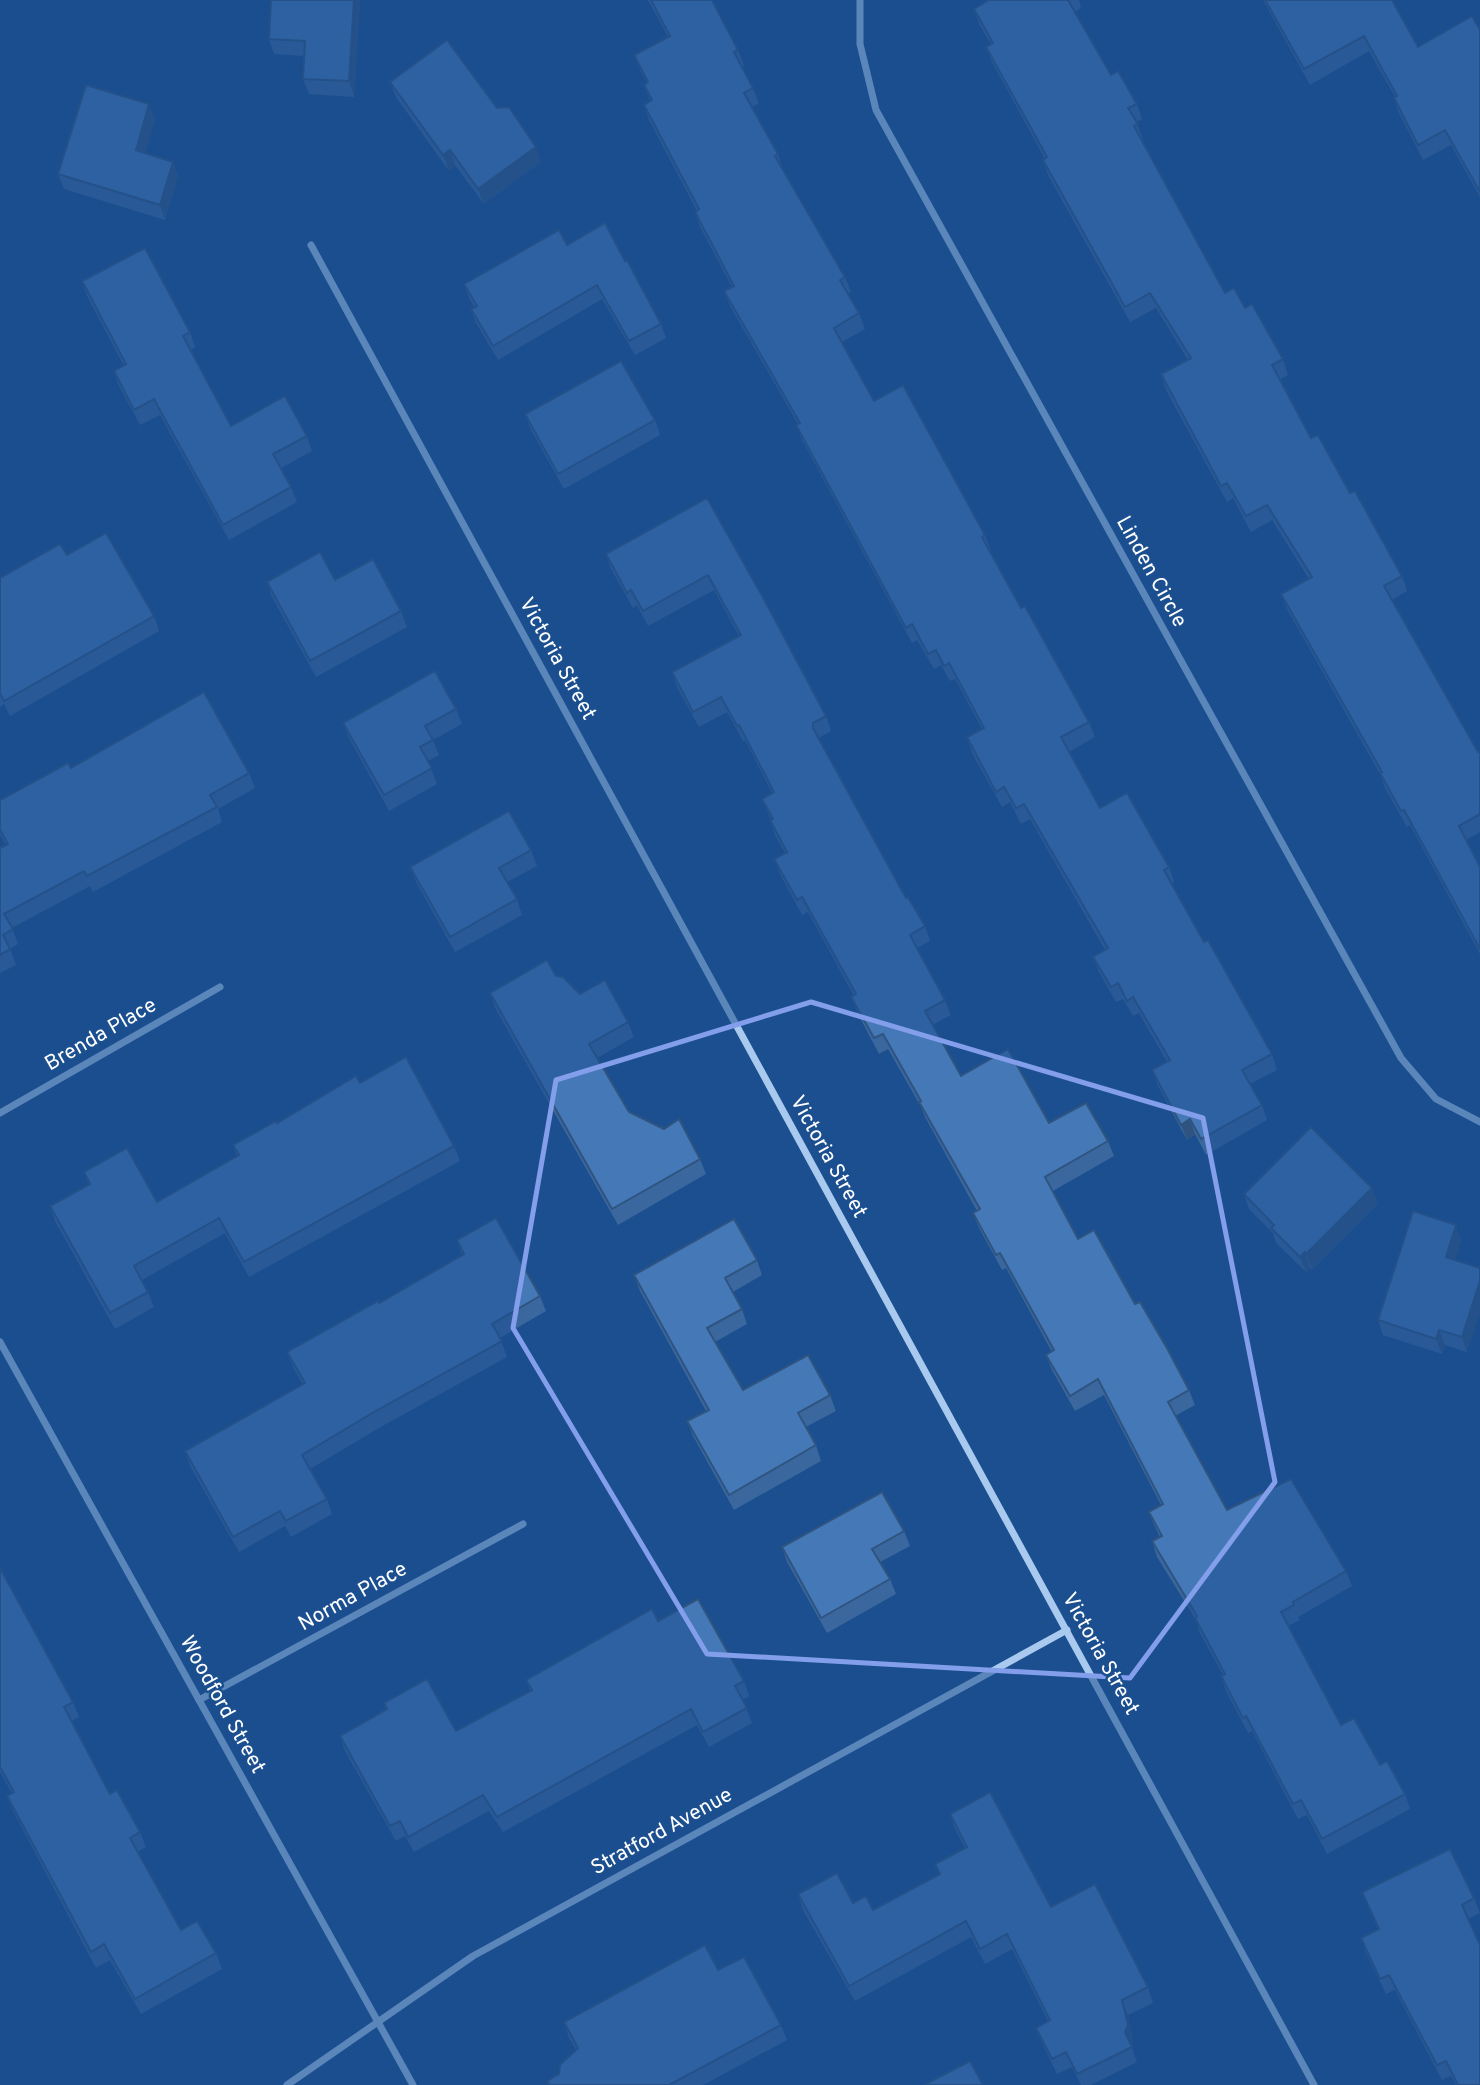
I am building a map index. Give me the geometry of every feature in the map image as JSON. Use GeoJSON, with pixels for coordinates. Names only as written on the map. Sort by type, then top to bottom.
{"type":"FeatureCollection","features":[{"type":"Feature","properties":{"kind":"street","name":"Linden Circle"},"geometry":{"type":"LineString","coordinates":[[860,0],[860,44],[876,110],[882,122],[1401,1058],[1436,1099],[1480,1122]]}},
{"type":"Feature","properties":{"kind":"street","name":"Victoria Street"},"geometry":{"type":"LineString","coordinates":[[311,245],[1314,2085]]}},
{"type":"Feature","properties":{"kind":"street","name":"Brenda Place"},"geometry":{"type":"LineString","coordinates":[[0,1113],[220,987]]}},
{"type":"Feature","properties":{"kind":"street","name":"Woodford Street"},"geometry":{"type":"LineString","coordinates":[[0,1342],[413,2085]]}},
{"type":"Feature","properties":{"kind":"street","name":"Norma Place"},"geometry":{"type":"LineString","coordinates":[[199,1700],[523,1524]]}},
{"type":"Feature","properties":{"kind":"street","name":"Stratford Avenue"},"geometry":{"type":"LineString","coordinates":[[287,2085],[472,1956],[1066,1630]]}},
{"type":"Feature","properties":{"kind":"highlighted area"},"geometry":{"type":"Polygon","coordinates":[[[811,1002],[1203,1118],[1275,1482],[1130,1678],[707,1654],[513,1328],[556,1080],[811,1002]]]}},
{"type":"Feature","properties":{"kind":"building"},"geometry":{"type":"Polygon","coordinates":[[[271,0],[354,0],[349,81],[303,79],[305,41],[269,39],[271,0]]]}},
{"type":"Feature","properties":{"kind":"building"},"geometry":{"type":"Polygon","coordinates":[[[651,0],[712,0],[738,50],[734,52],[753,88],[744,93],[778,154],[775,156],[845,277],[840,280],[859,313],[834,328],[874,401],[903,385],[985,535],[982,537],[1021,608],[1025,606],[1089,722],[1061,737],[1100,808],[1127,793],[1169,867],[1164,870],[1204,942],[1208,940],[1272,1054],[1242,1070],[1262,1105],[1201,1139],[1190,1119],[1181,1125],[1152,1070],[1170,1060],[1133,997],[1127,1001],[1118,983],[1111,987],[1093,957],[1108,948],[1024,804],[1016,808],[1004,787],[996,792],[967,737],[984,728],[949,663],[944,666],[936,650],[928,654],[912,624],[906,628],[796,425],[800,423],[724,291],[734,286],[695,212],[699,209],[644,105],[652,100],[644,85],[648,82],[634,55],[670,36],[651,0]]]}},
{"type":"Feature","properties":{"kind":"building"},"geometry":{"type":"Polygon","coordinates":[[[989,0],[1068,0],[1111,75],[1118,71],[1137,104],[1128,108],[1138,124],[1134,126],[1225,293],[1234,288],[1245,308],[1252,304],[1283,359],[1272,365],[1311,438],[1318,435],[1350,493],[1355,491],[1402,576],[1384,586],[1478,752],[1480,751],[1480,814],[1459,826],[1480,867],[1480,949],[1281,594],[1312,577],[1267,505],[1246,516],[1227,483],[1221,486],[1161,374],[1191,358],[1150,293],[1125,307],[1043,160],[1047,157],[986,47],[993,43],[974,9],[989,0]]]}},
{"type":"Feature","properties":{"kind":"building"},"geometry":{"type":"Polygon","coordinates":[[[1265,0],[1392,0],[1418,47],[1472,16],[1480,30],[1480,192],[1445,130],[1418,145],[1394,98],[1397,96],[1364,36],[1304,69],[1265,0]]]}},
{"type":"Feature","properties":{"kind":"building"},"geometry":{"type":"Polygon","coordinates":[[[447,40],[497,108],[509,107],[536,147],[478,189],[450,150],[443,155],[390,82],[447,40]]]}},
{"type":"Feature","properties":{"kind":"building"},"geometry":{"type":"Polygon","coordinates":[[[86,85],[149,104],[136,150],[173,162],[160,205],[58,174],[86,85]]]}},
{"type":"Feature","properties":{"kind":"building"},"geometry":{"type":"Polygon","coordinates":[[[605,223],[661,324],[629,341],[597,285],[493,346],[471,309],[477,306],[464,284],[559,230],[567,245],[605,223]]]}},
{"type":"Feature","properties":{"kind":"building"},"geometry":{"type":"Polygon","coordinates":[[[145,248],[190,332],[183,336],[231,426],[285,396],[307,436],[273,454],[291,487],[223,525],[154,399],[134,410],[114,371],[126,364],[82,281],[145,248]]]}},
{"type":"Feature","properties":{"kind":"building"},"geometry":{"type":"Polygon","coordinates":[[[621,361],[655,420],[558,474],[525,414],[621,361]]]}},
{"type":"Feature","properties":{"kind":"building"},"geometry":{"type":"Polygon","coordinates":[[[707,498],[826,716],[813,723],[813,728],[906,898],[908,897],[925,926],[910,935],[945,1000],[925,1011],[961,1076],[1008,1049],[1049,1123],[1086,1103],[1108,1141],[1045,1177],[1078,1239],[1094,1230],[1135,1304],[1140,1302],[1168,1350],[1189,1390],[1168,1402],[1227,1510],[1291,1479],[1346,1571],[1281,1612],[1341,1725],[1354,1718],[1380,1765],[1387,1761],[1405,1794],[1322,1839],[1301,1800],[1293,1804],[1246,1716],[1243,1718],[1221,1676],[1225,1674],[1195,1618],[1197,1616],[1152,1541],[1162,1536],[1149,1512],[1163,1504],[1098,1379],[1070,1396],[1046,1355],[1054,1350],[1000,1253],[996,1255],[973,1213],[980,1209],[919,1102],[921,1101],[883,1034],[874,1038],[851,997],[856,994],[802,897],[797,900],[774,859],[787,852],[762,799],[774,792],[739,725],[737,726],[721,697],[693,712],[672,672],[741,635],[708,575],[643,611],[631,590],[627,593],[606,554],[707,498]]]}},
{"type":"Feature","properties":{"kind":"building"},"geometry":{"type":"Polygon","coordinates":[[[106,533],[154,616],[4,701],[0,693],[0,578],[60,544],[67,555],[106,533]]]}},
{"type":"Feature","properties":{"kind":"building"},"geometry":{"type":"Polygon","coordinates":[[[320,552],[335,580],[373,559],[401,611],[310,661],[267,582],[320,552]]]}},
{"type":"Feature","properties":{"kind":"building"},"geometry":{"type":"Polygon","coordinates":[[[435,671],[456,709],[425,726],[433,740],[420,747],[432,768],[384,795],[343,723],[435,671]]]}},
{"type":"Feature","properties":{"kind":"building"},"geometry":{"type":"Polygon","coordinates":[[[204,692],[249,773],[210,795],[217,807],[87,876],[84,871],[4,914],[13,929],[3,935],[10,949],[0,955],[0,848],[8,844],[0,830],[0,800],[68,763],[71,768],[204,692]]]}},
{"type":"Feature","properties":{"kind":"building"},"geometry":{"type":"Polygon","coordinates":[[[509,811],[531,850],[499,868],[517,899],[450,937],[410,867],[509,811]]]}},
{"type":"Feature","properties":{"kind":"building"},"geometry":{"type":"Polygon","coordinates":[[[547,960],[556,976],[563,977],[580,994],[605,980],[628,1022],[589,1044],[629,1112],[664,1129],[679,1119],[700,1159],[612,1209],[490,993],[547,960]]]}},
{"type":"Feature","properties":{"kind":"building"},"geometry":{"type":"Polygon","coordinates":[[[406,1057],[454,1146],[244,1262],[219,1218],[134,1266],[148,1292],[110,1313],[50,1206],[90,1184],[84,1172],[127,1148],[157,1202],[239,1155],[233,1145],[276,1121],[277,1123],[356,1076],[360,1083],[406,1057]]]}},
{"type":"Feature","properties":{"kind":"building"},"geometry":{"type":"Polygon","coordinates":[[[1311,1127],[1372,1188],[1300,1257],[1271,1228],[1274,1225],[1244,1194],[1311,1127]]]}},
{"type":"Feature","properties":{"kind":"building"},"geometry":{"type":"Polygon","coordinates":[[[1413,1211],[1456,1225],[1446,1257],[1480,1268],[1480,1281],[1462,1337],[1439,1330],[1436,1339],[1378,1320],[1413,1211]]]}},
{"type":"Feature","properties":{"kind":"building"},"geometry":{"type":"Polygon","coordinates":[[[496,1218],[540,1296],[492,1324],[502,1341],[302,1455],[327,1499],[286,1521],[280,1511],[233,1537],[185,1451],[305,1383],[287,1352],[464,1254],[457,1240],[496,1218]]]}},
{"type":"Feature","properties":{"kind":"building"},"geometry":{"type":"Polygon","coordinates":[[[734,1219],[757,1260],[725,1278],[742,1309],[707,1328],[743,1390],[808,1355],[830,1395],[798,1413],[816,1445],[729,1495],[687,1421],[709,1410],[634,1275],[734,1219]]]}},
{"type":"Feature","properties":{"kind":"building"},"geometry":{"type":"Polygon","coordinates":[[[882,1492],[904,1531],[872,1549],[890,1579],[821,1618],[782,1547],[882,1492]]]}},
{"type":"Feature","properties":{"kind":"building"},"geometry":{"type":"Polygon","coordinates":[[[0,1568],[73,1702],[64,1707],[110,1794],[117,1790],[140,1832],[130,1838],[181,1930],[197,1921],[216,1953],[135,1999],[104,1944],[91,1952],[7,1796],[14,1792],[0,1767],[0,1568]]]}},
{"type":"Feature","properties":{"kind":"building"},"geometry":{"type":"Polygon","coordinates":[[[698,1599],[744,1681],[735,1686],[747,1708],[703,1732],[691,1709],[497,1817],[483,1795],[408,1837],[400,1821],[390,1826],[340,1736],[387,1709],[384,1703],[427,1679],[456,1731],[532,1690],[526,1680],[652,1609],[658,1621],[698,1599]]]}},
{"type":"Feature","properties":{"kind":"building"},"geometry":{"type":"Polygon","coordinates":[[[990,1792],[1051,1907],[1095,1884],[1148,1987],[1122,2000],[1128,2025],[1125,2032],[1132,2047],[1077,2074],[1066,2052],[1052,2059],[1036,2028],[1050,2020],[1007,1934],[980,1949],[966,1921],[849,1986],[798,1894],[837,1873],[853,1903],[866,1896],[873,1910],[940,1874],[935,1864],[967,1847],[950,1814],[990,1792]]]}},
{"type":"Feature","properties":{"kind":"building"},"geometry":{"type":"Polygon","coordinates":[[[1450,1849],[1474,1898],[1462,1905],[1480,1945],[1480,2085],[1458,2085],[1446,2061],[1437,2065],[1389,1975],[1380,1979],[1361,1938],[1379,1929],[1362,1892],[1450,1849]]]}},
{"type":"Feature","properties":{"kind":"building"},"geometry":{"type":"Polygon","coordinates":[[[705,1945],[718,1970],[744,1957],[781,2025],[669,2085],[550,2085],[547,2081],[559,2074],[560,2065],[578,2048],[564,2022],[705,1945]]]}},
{"type":"Feature","properties":{"kind":"building"},"geometry":{"type":"Polygon","coordinates":[[[970,2061],[983,2085],[924,2085],[970,2061]]]}}]}
